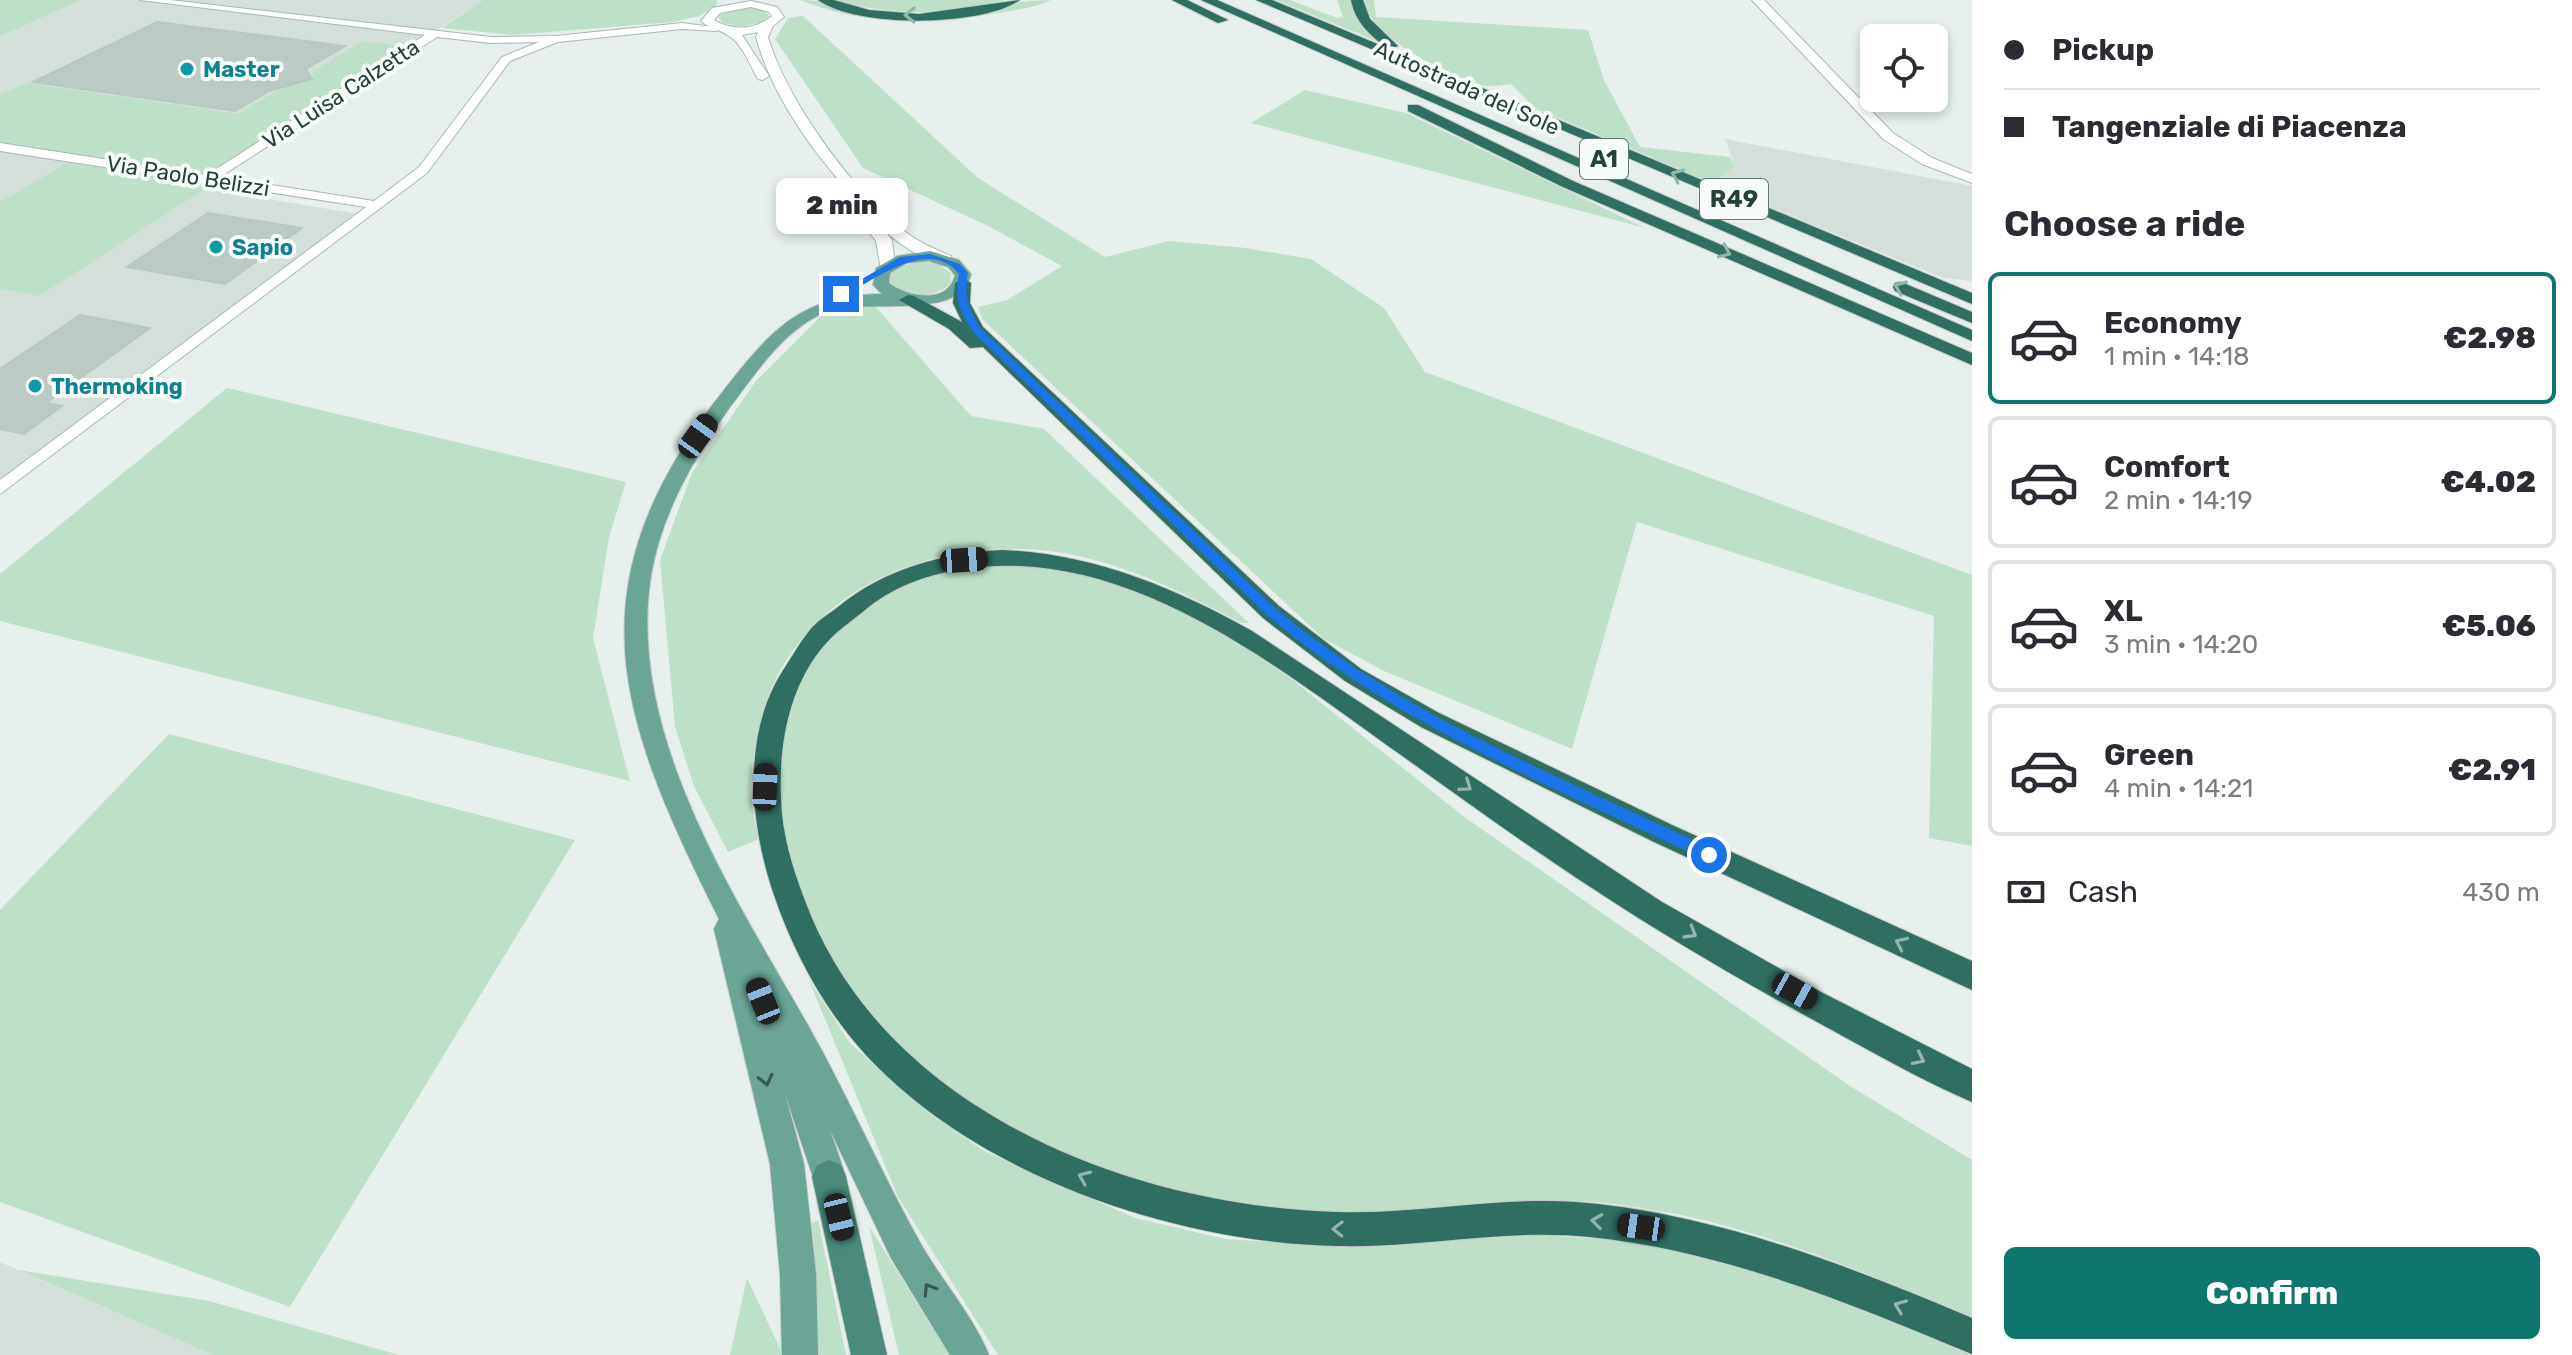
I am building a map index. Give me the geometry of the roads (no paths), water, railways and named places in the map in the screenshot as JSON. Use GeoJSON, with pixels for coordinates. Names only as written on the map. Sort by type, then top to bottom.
{"type":"FeatureCollection","features":[{"type":"Feature","properties":{"kind":"highway"},"geometry":{"type":"LineString","coordinates":[[824,0],[859,10],[910,16],[962,13],[1014,0]]}},
{"type":"Feature","properties":{"kind":"highway","name":"R49"},"geometry":{"type":"LineString","coordinates":[[1178,0],[1576,176],[1910,309]]}},
{"type":"Feature","properties":{"kind":"highway","name":"Autostrada del Sole"},"geometry":{"type":"LineString","coordinates":[[1207,0],[1972,336]]}},
{"type":"Feature","properties":{"kind":"highway","name":"Autostrada del Sole"},"geometry":{"type":"LineString","coordinates":[[1235,0],[1844,262]]}},
{"type":"Feature","properties":{"kind":"highway","name":"R49"},"geometry":{"type":"LineString","coordinates":[[1262,0],[1966,296]]}},
{"type":"Feature","properties":{"kind":"highway"},"geometry":{"type":"LineString","coordinates":[[1357,0],[1361,16],[1368,26],[1396,49],[1513,105]]}},
{"type":"Feature","properties":{"kind":"highway"},"geometry":{"type":"LineString","coordinates":[[1324,65],[1568,184],[1972,360]]}},
{"type":"Feature","properties":{"kind":"highway"},"geometry":{"type":"LineString","coordinates":[[1887,281],[1972,318]]}},
{"type":"Feature","properties":{"kind":"highway"},"geometry":{"type":"LineString","coordinates":[[963,283],[960,291],[963,308],[977,331],[1271,612],[1332,661],[1430,720],[1662,833],[1972,976]]}},
{"type":"Feature","properties":{"kind":"highway"},"geometry":{"type":"LineString","coordinates":[[906,300],[943,317],[966,334],[1254,613],[1402,741]]}},
{"type":"Feature","properties":{"kind":"highway"},"geometry":{"type":"LineString","coordinates":[[1972,1086],[1725,953],[1624,893],[1267,651],[1181,602],[1077,566],[1020,558],[964,560],[917,571],[883,586],[838,616],[808,650],[780,700],[766,761],[766,815],[772,848],[793,913],[827,978],[869,1036],[945,1101],[991,1132],[1041,1159],[1095,1182],[1212,1215],[1327,1229],[1391,1229],[1532,1216],[1591,1220],[1666,1231],[1722,1243],[1797,1267],[1972,1336]]}},
{"type":"Feature","properties":{"kind":"highway"},"geometry":{"type":"LineString","coordinates":[[829,1177],[869,1355]]}},
{"type":"Feature","properties":{"kind":"main road"},"geometry":{"type":"LineString","coordinates":[[1758,0],[1888,136],[1927,161],[1972,179]]}},
{"type":"Feature","properties":{"kind":"main road"},"geometry":{"type":"LineString","coordinates":[[811,310],[861,298],[906,300],[936,299],[949,295],[963,283],[963,273],[957,265],[922,251],[888,225],[803,121],[768,58],[762,37],[768,25],[778,17],[776,11],[748,2],[725,4],[707,17],[707,21],[740,38],[783,113],[884,240],[884,269],[879,281],[884,290],[906,300]]}},
{"type":"Feature","properties":{"kind":"main road"},"geometry":{"type":"LineString","coordinates":[[723,29],[768,25]]}},
{"type":"Feature","properties":{"kind":"main road"},"geometry":{"type":"LineString","coordinates":[[829,1177],[806,1106],[720,896],[669,782],[646,718],[636,653],[639,578],[656,515],[688,451],[789,325],[884,269],[913,257],[945,259]]}},
{"type":"Feature","properties":{"kind":"main road"},"geometry":{"type":"LineString","coordinates":[[720,896],[787,1164],[798,1274],[800,1355]]}},
{"type":"Feature","properties":{"kind":"main road"},"geometry":{"type":"LineString","coordinates":[[720,896],[847,1126],[904,1249],[971,1355]]}},
{"type":"Feature","properties":{"kind":"street"},"geometry":{"type":"LineString","coordinates":[[145,0],[491,40],[556,39],[682,26],[723,29]]}},
{"type":"Feature","properties":{"kind":"street"},"geometry":{"type":"LineString","coordinates":[[682,26],[707,17]]}},
{"type":"Feature","properties":{"kind":"street","name":"Via Luisa Calzetta"},"geometry":{"type":"LineString","coordinates":[[209,179],[434,34]]}},
{"type":"Feature","properties":{"kind":"street"},"geometry":{"type":"LineString","coordinates":[[508,55],[556,39]]}},
{"type":"Feature","properties":{"kind":"street"},"geometry":{"type":"LineString","coordinates":[[491,40],[508,55]]}},
{"type":"Feature","properties":{"kind":"street"},"geometry":{"type":"LineString","coordinates":[[3,483],[423,170],[508,55],[519,48],[520,41]]}},
{"type":"Feature","properties":{"kind":"street","name":"Via Paolo Belizzi"},"geometry":{"type":"LineString","coordinates":[[0,147],[377,205]]}},
{"type":"Feature","properties":{"kind":"place","name":"Master"},"geometry":{"type":"Point","coordinates":[187,69]}},
{"type":"Feature","properties":{"kind":"place","name":"Sapio"},"geometry":{"type":"Point","coordinates":[216,247]}},
{"type":"Feature","properties":{"kind":"place","name":"Thermoking"},"geometry":{"type":"Point","coordinates":[35,386]}}]}
